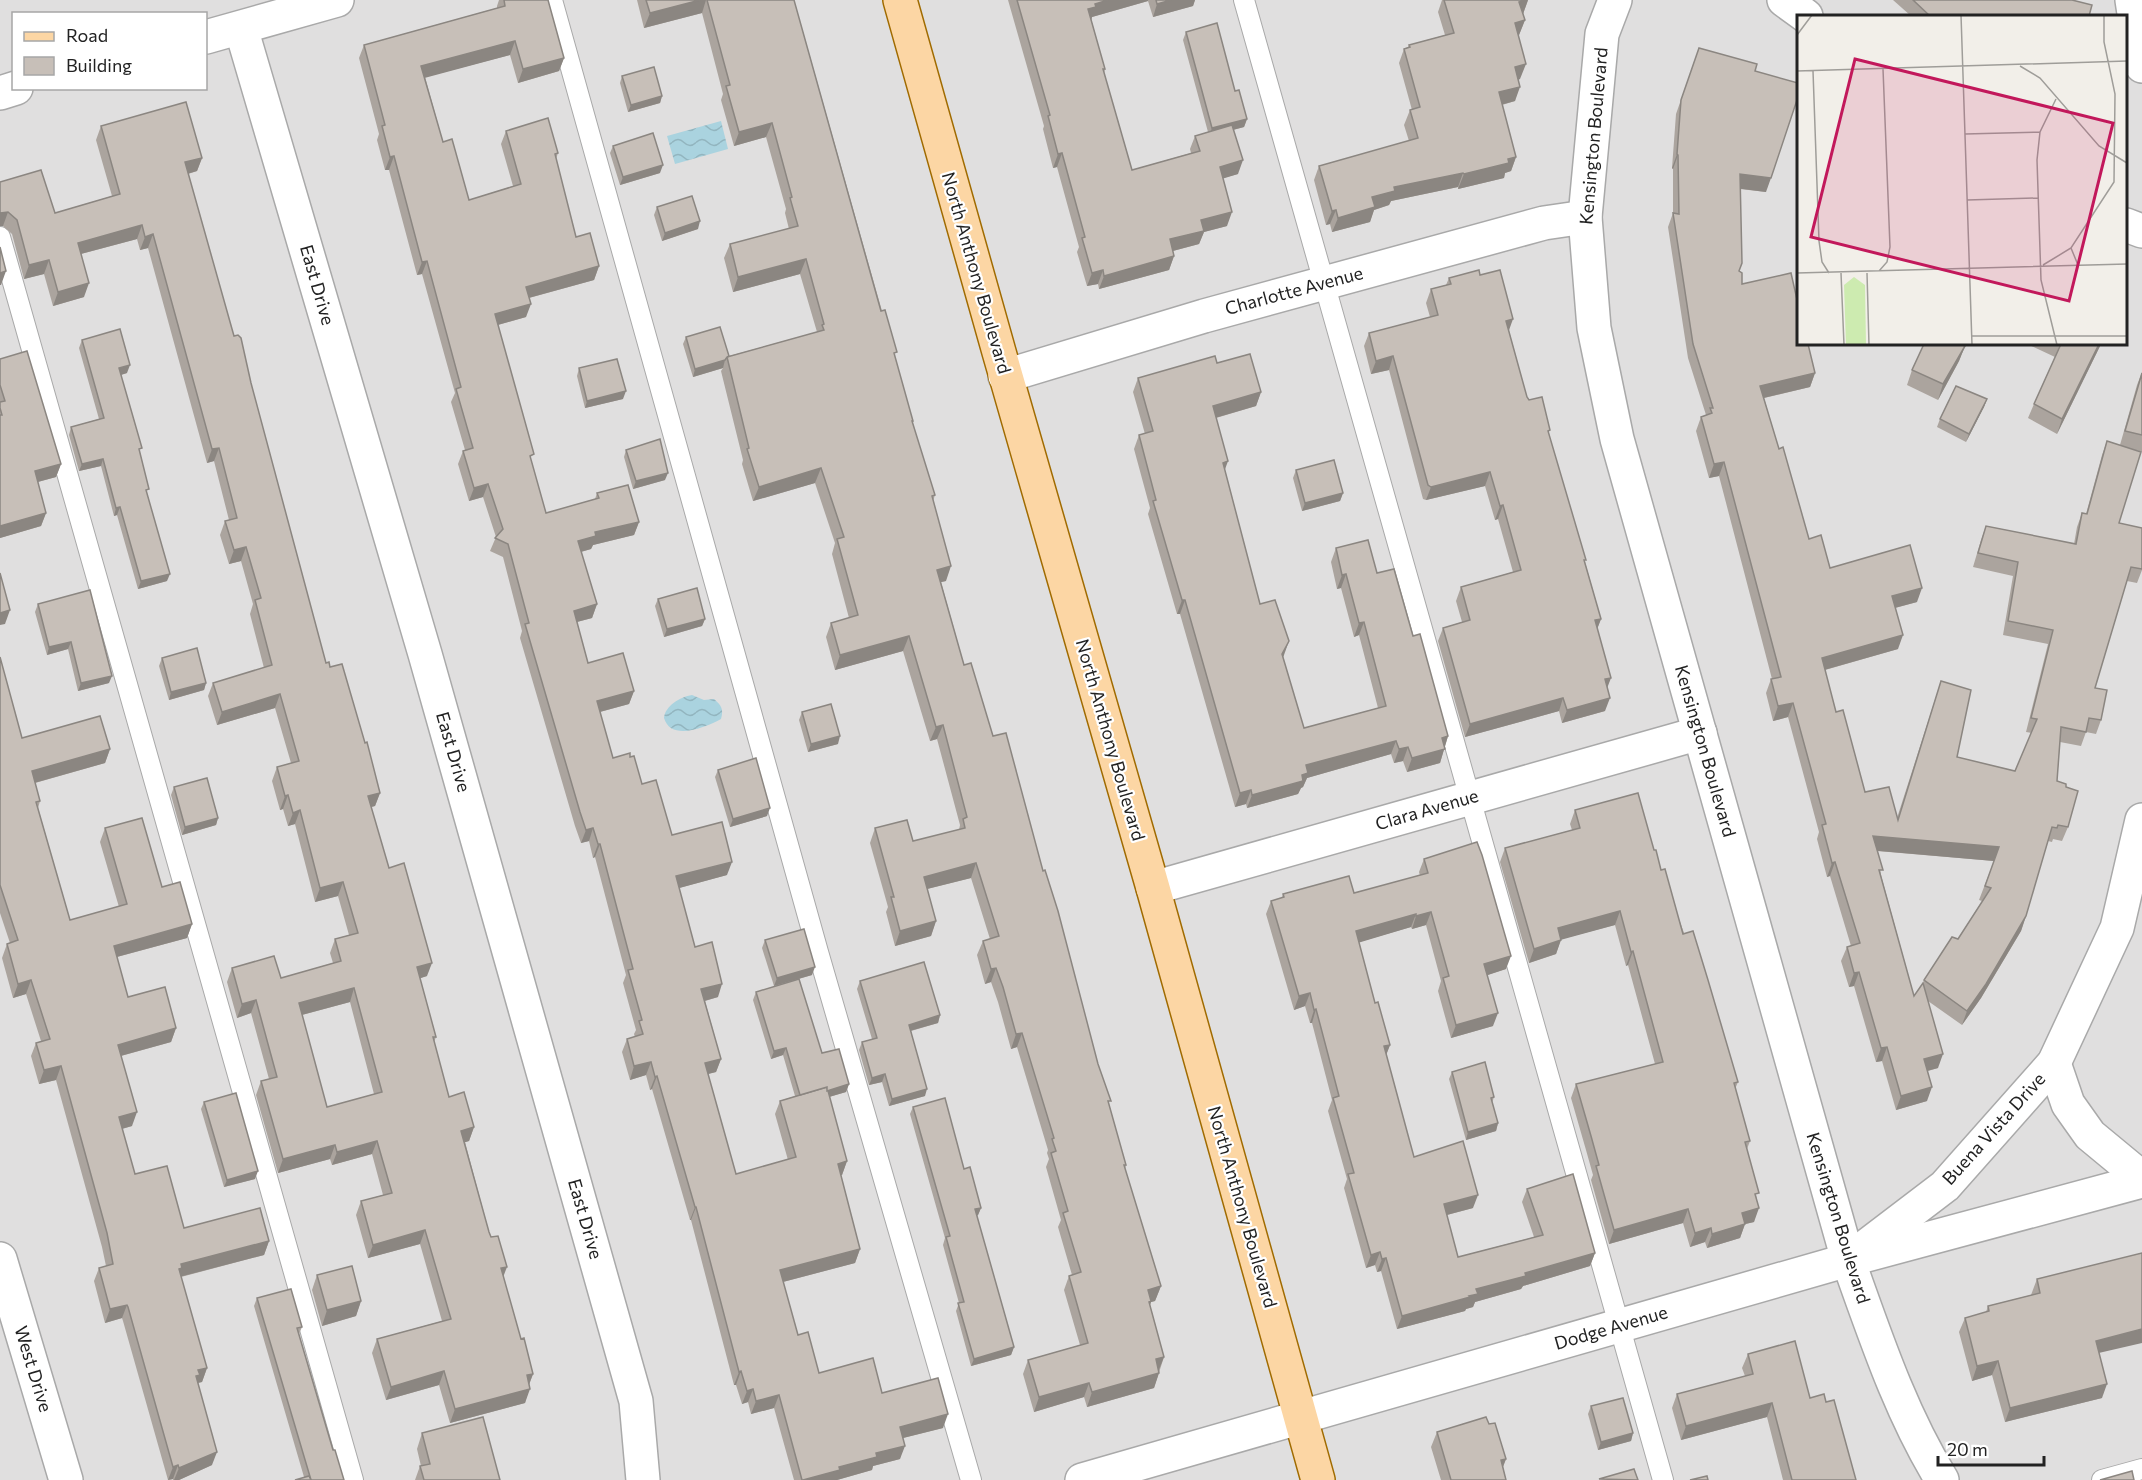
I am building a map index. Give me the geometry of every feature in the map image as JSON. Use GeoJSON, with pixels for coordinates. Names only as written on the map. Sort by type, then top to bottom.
{"type":"FeatureCollection","features":[{"type":"Feature","properties":{"kind":"main road","name":"North Anthony Boulevard"},"geometry":{"type":"LineString","coordinates":[[900,0],[1005,376],[1153,888],[1318,1480]]}},
{"type":"Feature","properties":{"kind":"street"},"geometry":{"type":"LineString","coordinates":[[207,37],[337,0]]}},
{"type":"Feature","properties":{"kind":"street","name":"Kensington Boulevard"},"geometry":{"type":"LineString","coordinates":[[1615,0],[1602,34],[1585,217],[1594,328],[1617,440],[1848,1260],[1887,1369],[1930,1461],[1942,1480]]}},
{"type":"Feature","properties":{"kind":"street"},"geometry":{"type":"LineString","coordinates":[[1784,0],[1805,15]]}},
{"type":"Feature","properties":{"kind":"street"},"geometry":{"type":"LineString","coordinates":[[2132,0],[2142,66]]}},
{"type":"Feature","properties":{"kind":"street","name":"East Drive"},"geometry":{"type":"LineString","coordinates":[[241,27],[432,677],[636,1401],[643,1480]]}},
{"type":"Feature","properties":{"kind":"street","name":"Charlotte Avenue"},"geometry":{"type":"LineString","coordinates":[[1005,376],[1204,315],[1544,223],[1585,217]]}},
{"type":"Feature","properties":{"kind":"street"},"geometry":{"type":"LineString","coordinates":[[2127,225],[2142,231]]}},
{"type":"Feature","properties":{"kind":"street","name":"Clara Avenue"},"geometry":{"type":"LineString","coordinates":[[1153,888],[1700,733]]}},
{"type":"Feature","properties":{"kind":"street","name":"Buena Vista Drive"},"geometry":{"type":"LineString","coordinates":[[1848,1260],[1946,1186],[2054,1063],[2117,928],[2142,820]]}},
{"type":"Feature","properties":{"kind":"street","name":"Buena Vista Drive"},"geometry":{"type":"LineString","coordinates":[[2054,1063],[2068,1104],[2090,1135],[2142,1179]]}},
{"type":"Feature","properties":{"kind":"street","name":"Dodge Avenue"},"geometry":{"type":"LineString","coordinates":[[1082,1480],[1848,1260],[2142,1179]]}},
{"type":"Feature","properties":{"kind":"street","name":"West Drive"},"geometry":{"type":"LineString","coordinates":[[0,1259],[66,1480]]}},
{"type":"Feature","properties":{"kind":"lane"},"geometry":{"type":"LineString","coordinates":[[552,0],[818,952],[971,1480]]}},
{"type":"Feature","properties":{"kind":"lane"},"geometry":{"type":"LineString","coordinates":[[1244,0],[1663,1480]]}},
{"type":"Feature","properties":{"kind":"lane"},"geometry":{"type":"LineString","coordinates":[[0,237],[352,1480]]}},
{"type":"Feature","properties":{"kind":"lane"},"geometry":{"type":"LineString","coordinates":[[2102,1480],[2142,1469]]}},
{"type":"Feature","properties":{"kind":"shaded area"},"geometry":{"type":"Polygon","coordinates":[[[0,0],[2142,0],[2142,1480],[0,1480],[0,0]]]}},
{"type":"Feature","properties":{"kind":"water"},"geometry":{"type":"Polygon","coordinates":[[[721,121],[728,149],[675,164],[667,136],[721,121]]]}},
{"type":"Feature","properties":{"kind":"water"},"geometry":{"type":"Polygon","coordinates":[[[692,695],[704,700],[714,699],[721,708],[721,719],[698,729],[681,731],[674,729],[664,718],[667,710],[678,700],[692,695]]]}},
{"type":"Feature","properties":{"kind":"building"},"geometry":{"type":"Polygon","coordinates":[[[504,0],[548,0],[564,58],[523,69],[515,41],[421,66],[443,142],[452,139],[469,200],[521,184],[506,131],[548,118],[576,237],[590,233],[599,266],[526,287],[531,304],[495,314],[534,454],[530,456],[546,513],[599,498],[597,493],[628,485],[639,522],[595,532],[596,536],[578,541],[597,604],[574,611],[588,663],[623,653],[634,691],[597,701],[613,758],[630,753],[630,757],[634,756],[642,784],[656,780],[672,835],[722,822],[732,862],[676,876],[695,947],[712,942],[722,984],[701,989],[721,1059],[705,1063],[736,1174],[796,1157],[780,1101],[827,1087],[847,1161],[838,1164],[860,1249],[780,1270],[798,1335],[808,1332],[819,1373],[873,1358],[882,1393],[938,1378],[948,1414],[900,1427],[905,1446],[876,1453],[877,1457],[803,1480],[779,1395],[756,1401],[753,1389],[747,1391],[741,1371],[739,1372],[696,1207],[657,1076],[655,1077],[651,1062],[634,1066],[627,1039],[643,1034],[639,1021],[642,1020],[628,970],[633,969],[600,844],[598,844],[593,828],[586,830],[580,812],[525,624],[529,623],[508,544],[495,538],[503,529],[488,484],[474,488],[463,451],[473,448],[456,389],[461,387],[427,261],[422,262],[394,156],[390,157],[382,126],[385,125],[364,45],[505,6],[504,0]]]}},
{"type":"Feature","properties":{"kind":"building"},"geometry":{"type":"Polygon","coordinates":[[[646,0],[700,0],[650,13],[646,0]]]}},
{"type":"Feature","properties":{"kind":"building"},"geometry":{"type":"Polygon","coordinates":[[[707,0],[794,0],[881,311],[885,310],[897,352],[894,353],[912,421],[935,495],[932,496],[951,566],[937,570],[964,665],[971,663],[993,736],[1006,733],[1043,871],[1045,870],[1058,911],[1098,1064],[1111,1101],[1108,1101],[1126,1165],[1124,1165],[1161,1286],[1148,1290],[1151,1301],[1149,1302],[1164,1357],[1156,1359],[1159,1373],[1092,1392],[1089,1383],[1039,1397],[1028,1360],[1088,1343],[1069,1276],[1081,1272],[1063,1213],[1068,1211],[1051,1153],[1056,1151],[1052,1139],[1054,1138],[1022,1033],[1016,1034],[1003,987],[996,968],[991,969],[983,941],[999,936],[976,863],[924,877],[936,921],[900,931],[891,897],[894,897],[875,828],[907,820],[913,841],[965,828],[963,819],[967,817],[943,725],[936,727],[909,636],[840,655],[831,623],[858,615],[837,539],[844,537],[821,468],[759,487],[747,449],[749,448],[727,357],[824,330],[822,325],[824,324],[806,259],[738,277],[730,244],[798,226],[772,123],[739,132],[726,86],[730,85],[707,0]]]}},
{"type":"Feature","properties":{"kind":"building"},"geometry":{"type":"Polygon","coordinates":[[[1017,0],[1108,0],[1088,9],[1132,170],[1200,151],[1195,136],[1232,125],[1243,160],[1220,167],[1232,212],[1201,220],[1204,231],[1170,239],[1174,256],[1104,276],[1103,270],[1092,273],[1082,238],[1085,237],[1062,153],[1058,154],[1048,116],[1050,115],[1017,0]]]}},
{"type":"Feature","properties":{"kind":"building"},"geometry":{"type":"Polygon","coordinates":[[[1156,0],[1171,0],[1157,4],[1156,0]]]}},
{"type":"Feature","properties":{"kind":"building"},"geometry":{"type":"Polygon","coordinates":[[[1444,0],[1526,0],[1519,2],[1525,20],[1515,23],[1526,64],[1515,67],[1520,87],[1499,92],[1516,157],[1508,159],[1509,163],[1394,187],[1395,191],[1372,197],[1375,207],[1338,218],[1336,210],[1332,211],[1319,166],[1418,138],[1410,110],[1420,107],[1404,49],[1410,47],[1409,45],[1454,33],[1444,0]]]}},
{"type":"Feature","properties":{"kind":"building"},"geometry":{"type":"Polygon","coordinates":[[[1913,0],[2072,0],[2092,5],[2089,15],[1929,15],[1913,0]]]}},
{"type":"Feature","properties":{"kind":"building"},"geometry":{"type":"Polygon","coordinates":[[[1217,23],[1235,91],[1239,90],[1247,119],[1212,128],[1186,32],[1217,23]]]}},
{"type":"Feature","properties":{"kind":"building"},"geometry":{"type":"Polygon","coordinates":[[[1699,48],[1757,64],[1755,71],[1797,83],[1797,100],[1771,178],[1740,174],[1742,263],[1739,271],[1742,273],[1742,284],[1791,273],[1797,300],[1797,345],[1808,345],[1815,373],[1760,386],[1779,449],[1783,447],[1809,539],[1821,535],[1830,568],[1910,545],[1922,588],[1892,596],[1903,635],[1822,658],[1836,712],[1843,710],[1865,792],[1889,787],[1898,820],[1941,681],[1971,690],[1957,757],[2015,771],[2037,719],[2031,718],[2053,630],[2008,621],[2018,562],[1978,553],[1986,526],[2076,544],[2082,513],[2087,514],[2107,441],[2141,452],[2119,523],[2142,528],[2142,569],[2131,567],[2095,688],[2107,690],[2101,720],[2089,718],[2086,732],[2061,727],[2057,781],[2078,791],[2068,827],[2058,825],[2057,828],[2052,827],[2026,916],[1986,984],[1967,1011],[1924,980],[1952,937],[1958,939],[1991,888],[1985,886],[1999,847],[1873,836],[1883,870],[1879,870],[1914,996],[1923,983],[1943,1054],[1924,1059],[1932,1087],[1901,1096],[1887,1047],[1881,1048],[1859,972],[1854,973],[1847,947],[1860,943],[1835,862],[1832,863],[1822,825],[1826,824],[1793,703],[1778,706],[1771,679],[1781,677],[1724,462],[1714,464],[1701,417],[1712,413],[1710,408],[1713,408],[1693,344],[1673,213],[1679,214],[1677,154],[1681,100],[1699,48]]]}},
{"type":"Feature","properties":{"kind":"building"},"geometry":{"type":"Polygon","coordinates":[[[654,67],[662,96],[631,105],[622,76],[654,67]]]}},
{"type":"Feature","properties":{"kind":"building"},"geometry":{"type":"Polygon","coordinates":[[[186,102],[202,158],[185,162],[234,336],[238,335],[241,338],[326,663],[329,662],[330,667],[342,664],[365,743],[367,742],[380,793],[368,796],[389,868],[404,863],[432,963],[417,967],[436,1037],[433,1037],[449,1097],[464,1092],[474,1127],[461,1131],[489,1232],[491,1237],[498,1236],[507,1267],[501,1268],[533,1374],[527,1375],[530,1389],[455,1409],[444,1371],[391,1387],[377,1339],[451,1319],[425,1230],[373,1245],[361,1201],[392,1193],[377,1141],[337,1152],[335,1145],[283,1159],[261,1081],[277,1077],[256,1000],[242,1004],[232,968],[274,956],[281,978],[341,961],[335,939],[358,933],[343,882],[320,888],[300,810],[293,813],[288,795],[285,796],[277,767],[299,761],[280,694],[222,712],[213,683],[272,665],[255,600],[261,598],[246,547],[234,550],[225,521],[237,518],[219,448],[212,449],[153,234],[145,237],[142,225],[78,243],[89,283],[58,292],[49,260],[29,265],[17,220],[8,212],[0,213],[0,182],[41,170],[55,213],[120,194],[101,126],[186,102]],[[354,988],[299,1003],[327,1107],[382,1092],[354,988]]]}},
{"type":"Feature","properties":{"kind":"building"},"geometry":{"type":"Polygon","coordinates":[[[653,133],[663,165],[623,177],[613,146],[653,133]]]}},
{"type":"Feature","properties":{"kind":"building"},"geometry":{"type":"Polygon","coordinates":[[[692,196],[700,221],[665,233],[657,207],[692,196]]]}},
{"type":"Feature","properties":{"kind":"building"},"geometry":{"type":"Polygon","coordinates":[[[0,247],[6,271],[0,273],[0,247]]]}},
{"type":"Feature","properties":{"kind":"building"},"geometry":{"type":"Polygon","coordinates":[[[1479,270],[1480,275],[1500,270],[1513,319],[1506,321],[1527,397],[1529,400],[1542,397],[1550,430],[1548,431],[1601,619],[1595,620],[1611,678],[1605,679],[1610,698],[1567,710],[1563,698],[1470,724],[1443,628],[1470,620],[1461,587],[1521,570],[1503,505],[1500,506],[1490,472],[1431,487],[1428,485],[1393,356],[1376,361],[1369,333],[1438,315],[1431,289],[1451,284],[1449,278],[1479,270]]]}},
{"type":"Feature","properties":{"kind":"building"},"geometry":{"type":"Polygon","coordinates":[[[720,327],[729,356],[725,360],[695,369],[686,337],[720,327]]]}},
{"type":"Feature","properties":{"kind":"building"},"geometry":{"type":"Polygon","coordinates":[[[120,329],[130,365],[119,368],[142,448],[139,449],[149,489],[146,490],[170,574],[141,581],[120,507],[116,508],[103,459],[82,464],[71,427],[104,418],[82,340],[120,329]]]}},
{"type":"Feature","properties":{"kind":"building"},"geometry":{"type":"Polygon","coordinates":[[[1924,345],[1965,346],[1943,384],[1912,370],[1924,345]]]}},
{"type":"Feature","properties":{"kind":"building"},"geometry":{"type":"Polygon","coordinates":[[[2061,345],[2099,345],[2062,419],[2034,404],[2061,345]]]}},
{"type":"Feature","properties":{"kind":"building"},"geometry":{"type":"Polygon","coordinates":[[[27,351],[61,464],[35,471],[46,513],[0,526],[0,415],[2,415],[0,402],[5,401],[0,385],[0,359],[27,351]]]}},
{"type":"Feature","properties":{"kind":"building"},"geometry":{"type":"Polygon","coordinates":[[[1250,354],[1261,392],[1213,406],[1228,461],[1223,463],[1260,604],[1275,600],[1289,641],[1282,654],[1304,728],[1386,706],[1364,622],[1359,623],[1346,574],[1342,575],[1336,548],[1368,540],[1377,573],[1394,569],[1413,636],[1420,634],[1448,736],[1442,738],[1445,749],[1412,758],[1408,747],[1399,749],[1396,741],[1306,765],[1308,773],[1302,775],[1303,781],[1252,795],[1251,790],[1240,793],[1185,600],[1182,600],[1153,501],[1156,500],[1139,435],[1153,431],[1138,378],[1215,356],[1217,363],[1250,354]]]}},
{"type":"Feature","properties":{"kind":"building"},"geometry":{"type":"Polygon","coordinates":[[[617,359],[626,391],[587,401],[579,368],[617,359]]]}},
{"type":"Feature","properties":{"kind":"building"},"geometry":{"type":"Polygon","coordinates":[[[2142,373],[2142,435],[2125,431],[2142,373]]]}},
{"type":"Feature","properties":{"kind":"building"},"geometry":{"type":"Polygon","coordinates":[[[1956,386],[1987,399],[1969,434],[1940,419],[1956,386]]]}},
{"type":"Feature","properties":{"kind":"building"},"geometry":{"type":"Polygon","coordinates":[[[660,439],[668,473],[636,481],[626,450],[660,439]]]}},
{"type":"Feature","properties":{"kind":"building"},"geometry":{"type":"Polygon","coordinates":[[[1334,460],[1343,493],[1305,503],[1296,470],[1334,460]]]}},
{"type":"Feature","properties":{"kind":"building"},"geometry":{"type":"Polygon","coordinates":[[[0,573],[10,610],[0,613],[0,573]]]}},
{"type":"Feature","properties":{"kind":"building"},"geometry":{"type":"Polygon","coordinates":[[[697,588],[705,619],[667,629],[658,599],[697,588]]]}},
{"type":"Feature","properties":{"kind":"building"},"geometry":{"type":"Polygon","coordinates":[[[90,590],[112,676],[81,683],[71,642],[49,647],[38,604],[90,590]]]}},
{"type":"Feature","properties":{"kind":"building"},"geometry":{"type":"Polygon","coordinates":[[[197,648],[206,683],[171,692],[162,658],[197,648]]]}},
{"type":"Feature","properties":{"kind":"building"},"geometry":{"type":"Polygon","coordinates":[[[0,657],[22,738],[100,716],[110,749],[32,771],[40,801],[36,802],[70,920],[127,904],[105,828],[142,818],[162,887],[180,882],[192,924],[114,946],[128,997],[165,987],[176,1028],[118,1045],[137,1112],[119,1117],[135,1174],[167,1166],[184,1228],[260,1208],[269,1241],[181,1264],[182,1268],[179,1269],[207,1368],[198,1370],[200,1375],[196,1376],[217,1452],[179,1468],[178,1465],[173,1467],[128,1307],[127,1305],[110,1309],[99,1268],[113,1264],[107,1233],[61,1066],[44,1070],[36,1043],[50,1039],[31,980],[18,984],[7,944],[18,940],[0,885],[0,657]]]}},
{"type":"Feature","properties":{"kind":"building"},"geometry":{"type":"Polygon","coordinates":[[[831,704],[840,736],[811,744],[802,712],[831,704]]]}},
{"type":"Feature","properties":{"kind":"building"},"geometry":{"type":"Polygon","coordinates":[[[756,758],[770,808],[733,819],[718,770],[756,758]]]}},
{"type":"Feature","properties":{"kind":"building"},"geometry":{"type":"Polygon","coordinates":[[[207,778],[218,818],[185,827],[174,787],[207,778]]]}},
{"type":"Feature","properties":{"kind":"building"},"geometry":{"type":"Polygon","coordinates":[[[1638,793],[1661,870],[1665,869],[1683,934],[1693,931],[1708,980],[1738,1082],[1734,1083],[1750,1141],[1745,1142],[1759,1193],[1755,1194],[1759,1208],[1742,1213],[1745,1224],[1712,1234],[1711,1228],[1695,1233],[1688,1209],[1614,1230],[1596,1166],[1599,1165],[1576,1084],[1663,1062],[1633,951],[1631,952],[1620,911],[1558,928],[1561,940],[1534,949],[1505,848],[1580,828],[1575,810],[1638,793]]]}},
{"type":"Feature","properties":{"kind":"building"},"geometry":{"type":"Polygon","coordinates":[[[1477,842],[1511,956],[1484,964],[1498,1013],[1456,1025],[1443,978],[1449,976],[1431,912],[1356,931],[1375,1003],[1378,1002],[1390,1045],[1384,1046],[1414,1157],[1463,1141],[1478,1195],[1444,1204],[1458,1257],[1543,1235],[1527,1189],[1573,1174],[1595,1253],[1525,1273],[1526,1276],[1476,1289],[1478,1294],[1470,1297],[1402,1316],[1386,1258],[1382,1259],[1380,1252],[1371,1255],[1348,1174],[1354,1173],[1333,1098],[1339,1096],[1316,1009],[1314,1010],[1310,993],[1299,996],[1271,901],[1284,897],[1283,894],[1349,876],[1354,893],[1428,873],[1424,859],[1477,842]]]}},
{"type":"Feature","properties":{"kind":"building"},"geometry":{"type":"Polygon","coordinates":[[[804,929],[815,967],[777,978],[765,940],[804,929]]]}},
{"type":"Feature","properties":{"kind":"building"},"geometry":{"type":"Polygon","coordinates":[[[924,962],[940,1015],[909,1025],[927,1089],[892,1099],[885,1074],[872,1078],[862,1042],[877,1038],[860,981],[924,962]]]}},
{"type":"Feature","properties":{"kind":"building"},"geometry":{"type":"Polygon","coordinates":[[[799,979],[822,1053],[839,1049],[849,1084],[827,1091],[827,1087],[800,1095],[786,1048],[774,1051],[756,992],[799,979]]]}},
{"type":"Feature","properties":{"kind":"building"},"geometry":{"type":"Polygon","coordinates":[[[1485,1062],[1498,1123],[1468,1132],[1452,1072],[1485,1062]]]}},
{"type":"Feature","properties":{"kind":"building"},"geometry":{"type":"Polygon","coordinates":[[[236,1093],[258,1171],[227,1180],[204,1102],[236,1093]]]}},
{"type":"Feature","properties":{"kind":"building"},"geometry":{"type":"Polygon","coordinates":[[[945,1098],[964,1169],[970,1167],[981,1208],[975,1209],[1014,1347],[974,1359],[958,1303],[964,1302],[946,1237],[950,1236],[913,1107],[945,1098]]]}},
{"type":"Feature","properties":{"kind":"building"},"geometry":{"type":"Polygon","coordinates":[[[2142,1253],[2142,1329],[2096,1341],[2107,1384],[2010,1408],[1998,1361],[1977,1366],[1965,1318],[1989,1311],[1988,1306],[2040,1293],[2037,1279],[2142,1253]]]}},
{"type":"Feature","properties":{"kind":"building"},"geometry":{"type":"Polygon","coordinates":[[[352,1266],[361,1301],[327,1310],[317,1275],[352,1266]]]}},
{"type":"Feature","properties":{"kind":"building"},"geometry":{"type":"Polygon","coordinates":[[[291,1289],[302,1327],[297,1328],[344,1480],[311,1480],[257,1298],[291,1289]]]}},
{"type":"Feature","properties":{"kind":"building"},"geometry":{"type":"Polygon","coordinates":[[[1795,1341],[1810,1398],[1824,1394],[1826,1402],[1834,1400],[1856,1480],[1792,1480],[1772,1403],[1686,1426],[1677,1394],[1753,1374],[1748,1354],[1795,1341]]]}},
{"type":"Feature","properties":{"kind":"building"},"geometry":{"type":"Polygon","coordinates":[[[1623,1398],[1633,1433],[1601,1442],[1591,1406],[1623,1398]]]}},
{"type":"Feature","properties":{"kind":"building"},"geometry":{"type":"Polygon","coordinates":[[[483,1417],[500,1480],[424,1480],[420,1466],[430,1464],[422,1433],[483,1417]]]}},
{"type":"Feature","properties":{"kind":"building"},"geometry":{"type":"Polygon","coordinates":[[[1486,1417],[1489,1424],[1495,1423],[1506,1459],[1501,1460],[1506,1480],[1451,1480],[1437,1432],[1486,1417]]]}},
{"type":"Feature","properties":{"kind":"building"},"geometry":{"type":"Polygon","coordinates":[[[1634,1469],[1638,1480],[1599,1479],[1634,1469]]]}},
{"type":"Feature","properties":{"kind":"building"},"geometry":{"type":"Polygon","coordinates":[[[2132,1471],[2134,1480],[2100,1480],[2132,1471]]]}},
{"type":"Feature","properties":{"kind":"building"},"geometry":{"type":"Polygon","coordinates":[[[309,1476],[311,1480],[295,1480],[309,1476]]]}},
{"type":"Feature","properties":{"kind":"building"},"geometry":{"type":"Polygon","coordinates":[[[1707,1476],[1708,1480],[1690,1480],[1707,1476]]]}}]}
